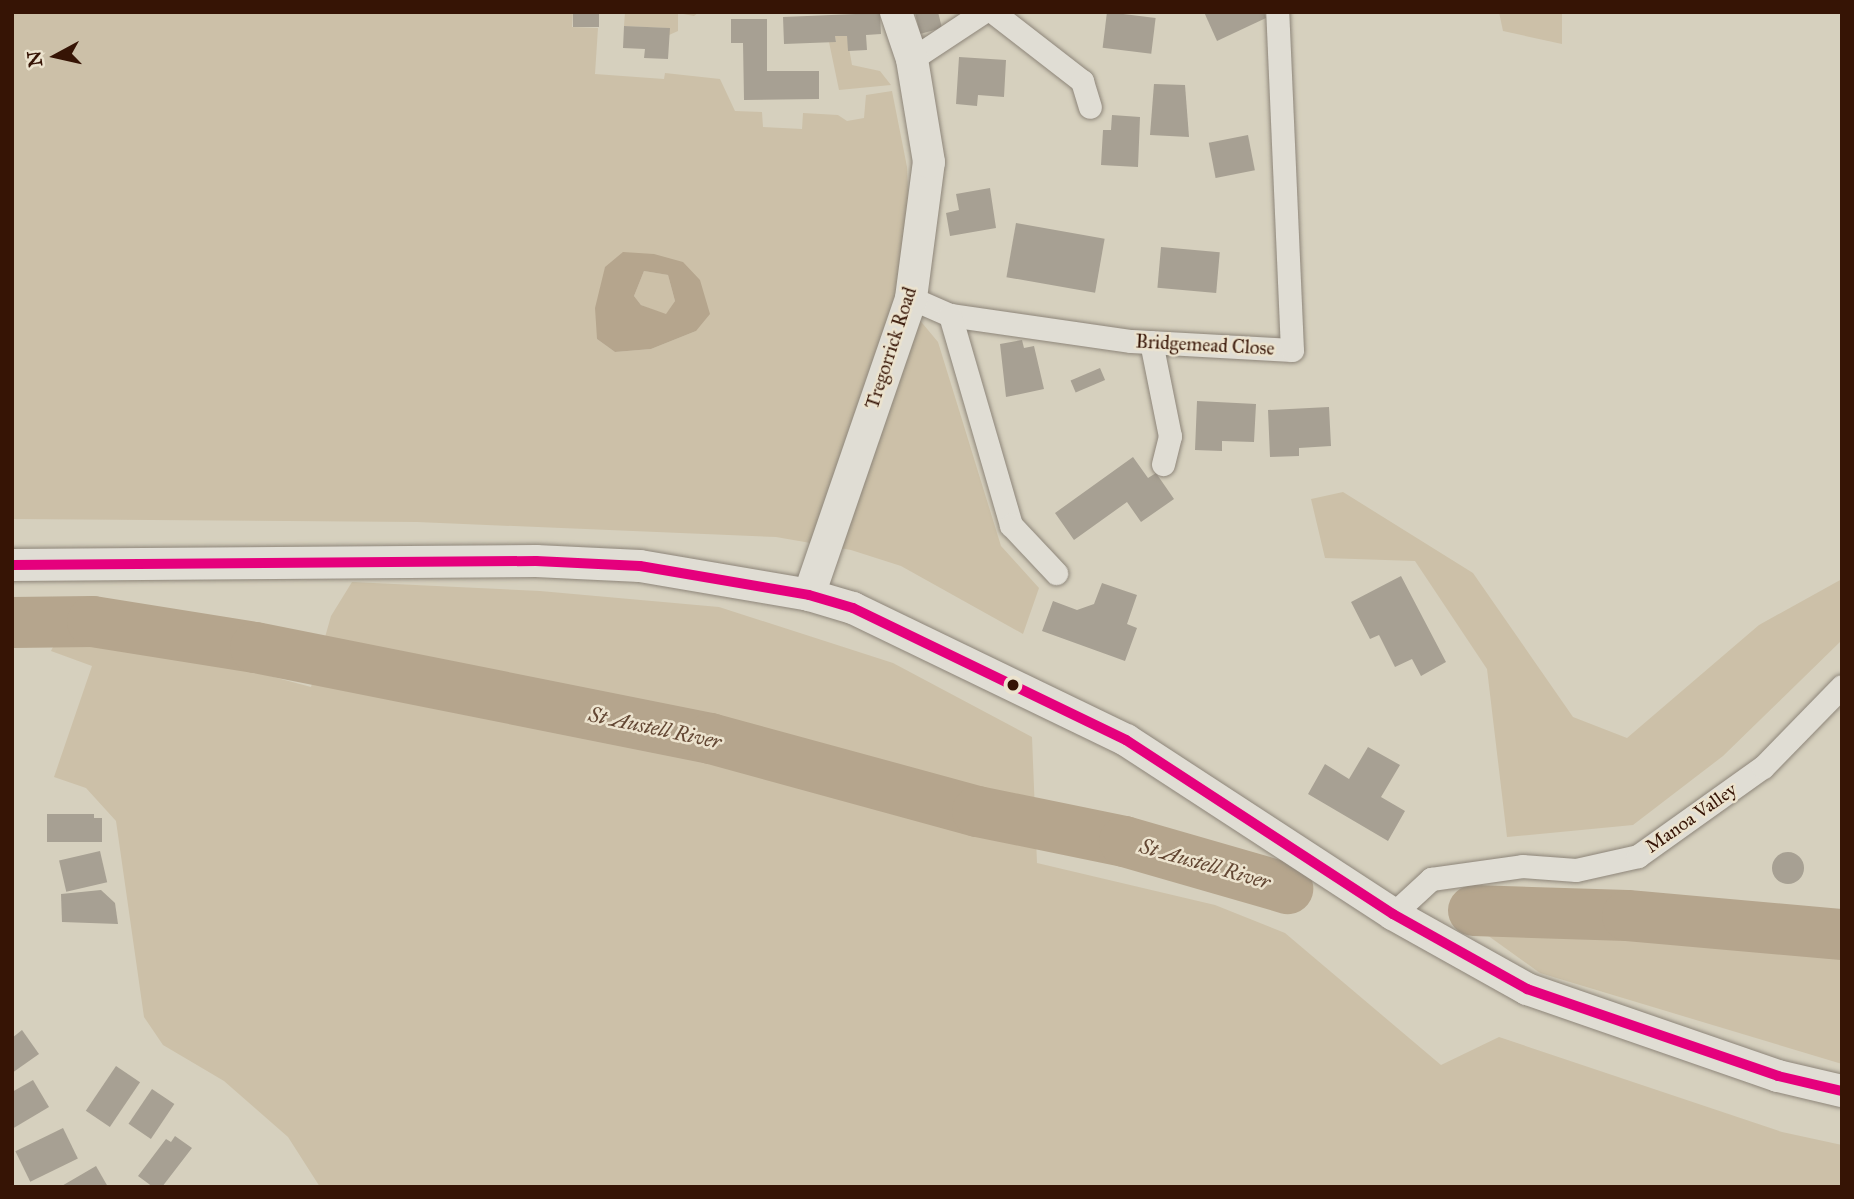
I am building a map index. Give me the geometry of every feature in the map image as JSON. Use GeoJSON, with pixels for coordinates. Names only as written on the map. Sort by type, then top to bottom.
{"type":"FeatureCollection","features":[{"type":"Feature","properties":{"kind":"main road","name":"Tregorrick Road"},"geometry":{"type":"LineString","coordinates":[[809,595],[911,298],[929,162],[912,59],[896,12]]}},
{"type":"Feature","properties":{"kind":"main road"},"geometry":{"type":"LineString","coordinates":[[12,565],[536,561],[640,566],[809,595],[877,619],[1126,740],[1393,914],[1527,989],[1588,1014],[1777,1076],[1842,1091]]}},
{"type":"Feature","properties":{"kind":"street"},"geometry":{"type":"LineString","coordinates":[[912,59],[983,12]]}},
{"type":"Feature","properties":{"kind":"street"},"geometry":{"type":"LineString","coordinates":[[993,12],[1082,81],[1090,107]]}},
{"type":"Feature","properties":{"kind":"street","name":"Bridgemead Close"},"geometry":{"type":"LineString","coordinates":[[911,298],[950,315],[1150,342],[1292,350],[1277,12]]}},
{"type":"Feature","properties":{"kind":"street"},"geometry":{"type":"LineString","coordinates":[[950,315],[1011,525],[1056,573]]}},
{"type":"Feature","properties":{"kind":"street"},"geometry":{"type":"LineString","coordinates":[[1150,342],[1170,436],[1163,464]]}},
{"type":"Feature","properties":{"kind":"street","name":"Manoa Valley"},"geometry":{"type":"LineString","coordinates":[[1393,914],[1431,879],[1521,866],[1576,870],[1638,856],[1763,767],[1842,686]]}},
{"type":"Feature","properties":{"kind":"shaded area"},"geometry":{"type":"Polygon","coordinates":[[[12,12],[573,12],[572,27],[598,28],[595,74],[664,79],[665,73],[720,79],[735,111],[762,112],[763,127],[802,129],[803,113],[838,115],[847,121],[864,118],[866,95],[892,91],[907,167],[910,235],[903,300],[938,342],[1001,546],[1039,588],[1023,634],[901,566],[851,550],[776,537],[417,522],[12,519],[12,12]],[[682,262],[605,268],[597,339],[615,352],[651,349],[696,331],[682,262]]]}},
{"type":"Feature","properties":{"kind":"shaded area"},"geometry":{"type":"Polygon","coordinates":[[[625,12],[699,12],[694,16],[678,13],[678,31],[669,35],[669,28],[624,26],[625,12]]]}},
{"type":"Feature","properties":{"kind":"shaded area"},"geometry":{"type":"Polygon","coordinates":[[[1499,12],[1562,12],[1562,44],[1503,31],[1499,12]]]}},
{"type":"Feature","properties":{"kind":"shaded area"},"geometry":{"type":"Polygon","coordinates":[[[835,36],[847,36],[852,65],[880,71],[891,85],[839,90],[829,42],[836,42],[835,36]]]}},
{"type":"Feature","properties":{"kind":"shaded area"},"geometry":{"type":"Polygon","coordinates":[[[623,252],[654,254],[683,262],[700,280],[710,314],[696,331],[651,349],[615,352],[597,339],[595,308],[605,267],[623,252]],[[644,271],[634,296],[641,305],[666,314],[675,301],[668,275],[644,271]]]}},
{"type":"Feature","properties":{"kind":"shaded area"},"geometry":{"type":"Polygon","coordinates":[[[644,271],[668,275],[675,301],[666,315],[641,305],[634,296],[644,271]]]}},
{"type":"Feature","properties":{"kind":"shaded area"},"geometry":{"type":"Polygon","coordinates":[[[1343,492],[1473,573],[1573,717],[1627,738],[1759,625],[1842,579],[1842,640],[1723,756],[1633,825],[1507,837],[1487,669],[1415,561],[1325,558],[1311,499],[1343,492]]]}},
{"type":"Feature","properties":{"kind":"shaded area"},"geometry":{"type":"Polygon","coordinates":[[[352,582],[540,591],[719,607],[893,663],[1032,737],[1037,863],[1215,905],[1285,933],[1441,1065],[1499,1037],[1782,1132],[1842,1145],[1842,1187],[320,1187],[288,1137],[224,1081],[163,1045],[144,1017],[116,821],[86,788],[54,777],[92,666],[51,651],[59,634],[151,644],[311,687],[331,616],[352,582]]]}},
{"type":"Feature","properties":{"kind":"shaded area"},"geometry":{"type":"Polygon","coordinates":[[[1469,922],[1628,926],[1842,946],[1842,1064],[1540,973],[1469,922]]]}},
{"type":"Feature","properties":{"kind":"building"},"geometry":{"type":"Polygon","coordinates":[[[573,12],[599,12],[599,27],[573,27],[573,12]]]}},
{"type":"Feature","properties":{"kind":"building"},"geometry":{"type":"Polygon","coordinates":[[[915,12],[938,12],[942,28],[920,34],[915,12]]]}},
{"type":"Feature","properties":{"kind":"building"},"geometry":{"type":"Polygon","coordinates":[[[1107,12],[1156,18],[1151,54],[1103,48],[1107,12]]]}},
{"type":"Feature","properties":{"kind":"building"},"geometry":{"type":"Polygon","coordinates":[[[1204,12],[1264,12],[1266,18],[1217,41],[1204,12]]]}},
{"type":"Feature","properties":{"kind":"building"},"geometry":{"type":"Polygon","coordinates":[[[880,13],[881,34],[866,35],[867,50],[848,51],[847,36],[835,36],[836,42],[784,44],[783,17],[880,13]]]}},
{"type":"Feature","properties":{"kind":"building"},"geometry":{"type":"Polygon","coordinates":[[[731,19],[767,19],[767,71],[819,71],[819,99],[744,100],[743,43],[731,43],[731,19]]]}},
{"type":"Feature","properties":{"kind":"building"},"geometry":{"type":"Polygon","coordinates":[[[624,26],[670,28],[668,59],[644,58],[645,49],[623,48],[624,26]]]}},
{"type":"Feature","properties":{"kind":"building"},"geometry":{"type":"Polygon","coordinates":[[[959,57],[1006,60],[1004,97],[978,95],[977,106],[956,104],[959,57]]]}},
{"type":"Feature","properties":{"kind":"building"},"geometry":{"type":"Polygon","coordinates":[[[1154,84],[1185,85],[1189,137],[1150,135],[1154,84]]]}},
{"type":"Feature","properties":{"kind":"building"},"geometry":{"type":"Polygon","coordinates":[[[1112,115],[1140,117],[1138,167],[1101,165],[1103,130],[1111,130],[1112,115]]]}},
{"type":"Feature","properties":{"kind":"building"},"geometry":{"type":"Polygon","coordinates":[[[1248,135],[1255,170],[1216,178],[1209,143],[1248,135]]]}},
{"type":"Feature","properties":{"kind":"building"},"geometry":{"type":"Polygon","coordinates":[[[990,188],[996,228],[950,236],[946,213],[959,210],[956,194],[990,188]]]}},
{"type":"Feature","properties":{"kind":"building"},"geometry":{"type":"Polygon","coordinates":[[[1016,223],[1105,239],[1095,293],[1006,277],[1016,223]]]}},
{"type":"Feature","properties":{"kind":"building"},"geometry":{"type":"Polygon","coordinates":[[[1161,247],[1220,252],[1216,293],[1157,288],[1161,247]]]}},
{"type":"Feature","properties":{"kind":"building"},"geometry":{"type":"Polygon","coordinates":[[[1022,340],[1024,348],[1034,346],[1044,389],[1006,397],[1000,344],[1022,340]]]}},
{"type":"Feature","properties":{"kind":"building"},"geometry":{"type":"Polygon","coordinates":[[[1100,368],[1105,380],[1076,392],[1071,381],[1100,368]]]}},
{"type":"Feature","properties":{"kind":"building"},"geometry":{"type":"Polygon","coordinates":[[[1197,401],[1256,404],[1254,442],[1222,441],[1222,451],[1195,450],[1197,401]]]}},
{"type":"Feature","properties":{"kind":"building"},"geometry":{"type":"Polygon","coordinates":[[[1329,407],[1331,446],[1299,448],[1299,456],[1270,457],[1268,410],[1329,407]]]}},
{"type":"Feature","properties":{"kind":"building"},"geometry":{"type":"Polygon","coordinates":[[[1133,457],[1148,478],[1156,473],[1174,499],[1141,522],[1127,502],[1074,540],[1055,513],[1133,457]]]}},
{"type":"Feature","properties":{"kind":"building"},"geometry":{"type":"Polygon","coordinates":[[[1401,576],[1446,662],[1421,676],[1412,659],[1395,667],[1379,635],[1370,639],[1351,602],[1401,576]]]}},
{"type":"Feature","properties":{"kind":"building"},"geometry":{"type":"Polygon","coordinates":[[[1102,583],[1137,595],[1127,624],[1137,628],[1125,661],[1042,631],[1053,601],[1077,610],[1094,604],[1102,583]]]}},
{"type":"Feature","properties":{"kind":"building"},"geometry":{"type":"Polygon","coordinates":[[[1368,747],[1400,765],[1381,797],[1405,811],[1388,841],[1308,794],[1325,764],[1349,779],[1368,747]]]}},
{"type":"Feature","properties":{"kind":"building"},"geometry":{"type":"Polygon","coordinates":[[[47,814],[94,814],[94,818],[102,818],[102,842],[47,842],[47,814]]]}},
{"type":"Feature","properties":{"kind":"building"},"geometry":{"type":"Polygon","coordinates":[[[100,851],[107,882],[66,892],[59,860],[100,851]]]}},
{"type":"Feature","properties":{"kind":"building"},"geometry":{"type":"Polygon","coordinates":[[[1788,852],[1799,857],[1804,868],[1799,879],[1788,884],[1777,879],[1772,868],[1777,857],[1788,852]]]}},
{"type":"Feature","properties":{"kind":"building"},"geometry":{"type":"Polygon","coordinates":[[[101,890],[115,903],[118,924],[62,922],[61,894],[101,890]]]}},
{"type":"Feature","properties":{"kind":"building"},"geometry":{"type":"Polygon","coordinates":[[[22,1030],[39,1054],[12,1073],[12,1038],[22,1030]]]}},
{"type":"Feature","properties":{"kind":"building"},"geometry":{"type":"Polygon","coordinates":[[[116,1066],[140,1082],[110,1127],[86,1111],[116,1066]]]}},
{"type":"Feature","properties":{"kind":"building"},"geometry":{"type":"Polygon","coordinates":[[[33,1080],[49,1107],[12,1129],[12,1092],[33,1080]]]}},
{"type":"Feature","properties":{"kind":"building"},"geometry":{"type":"Polygon","coordinates":[[[152,1089],[174,1104],[151,1139],[129,1124],[152,1089]]]}},
{"type":"Feature","properties":{"kind":"building"},"geometry":{"type":"Polygon","coordinates":[[[63,1128],[78,1159],[30,1182],[15,1151],[63,1128]]]}},
{"type":"Feature","properties":{"kind":"building"},"geometry":{"type":"Polygon","coordinates":[[[175,1136],[192,1148],[162,1187],[153,1187],[138,1176],[166,1139],[171,1142],[175,1136]]]}},
{"type":"Feature","properties":{"kind":"building"},"geometry":{"type":"Polygon","coordinates":[[[96,1166],[108,1187],[60,1187],[96,1166]]]}},
{"type":"Feature","properties":{"kind":"waterway","name":"St Austell River"},"geometry":{"type":"LineString","coordinates":[[12,622],[92,621],[255,647],[710,738],[977,811],[1124,841],[1287,888]]}},
{"type":"Feature","properties":{"kind":"waterway","name":"St Austell River"},"geometry":{"type":"LineString","coordinates":[[1473,910],[1627,915],[1842,934]]}},
{"type":"Feature","properties":{"kind":"transit line"},"geometry":{"type":"LineString","coordinates":[[12,565],[536,561],[640,566],[809,595],[853,608],[1126,740],[1393,914],[1527,989],[1778,1076],[1842,1091]]}}]}
